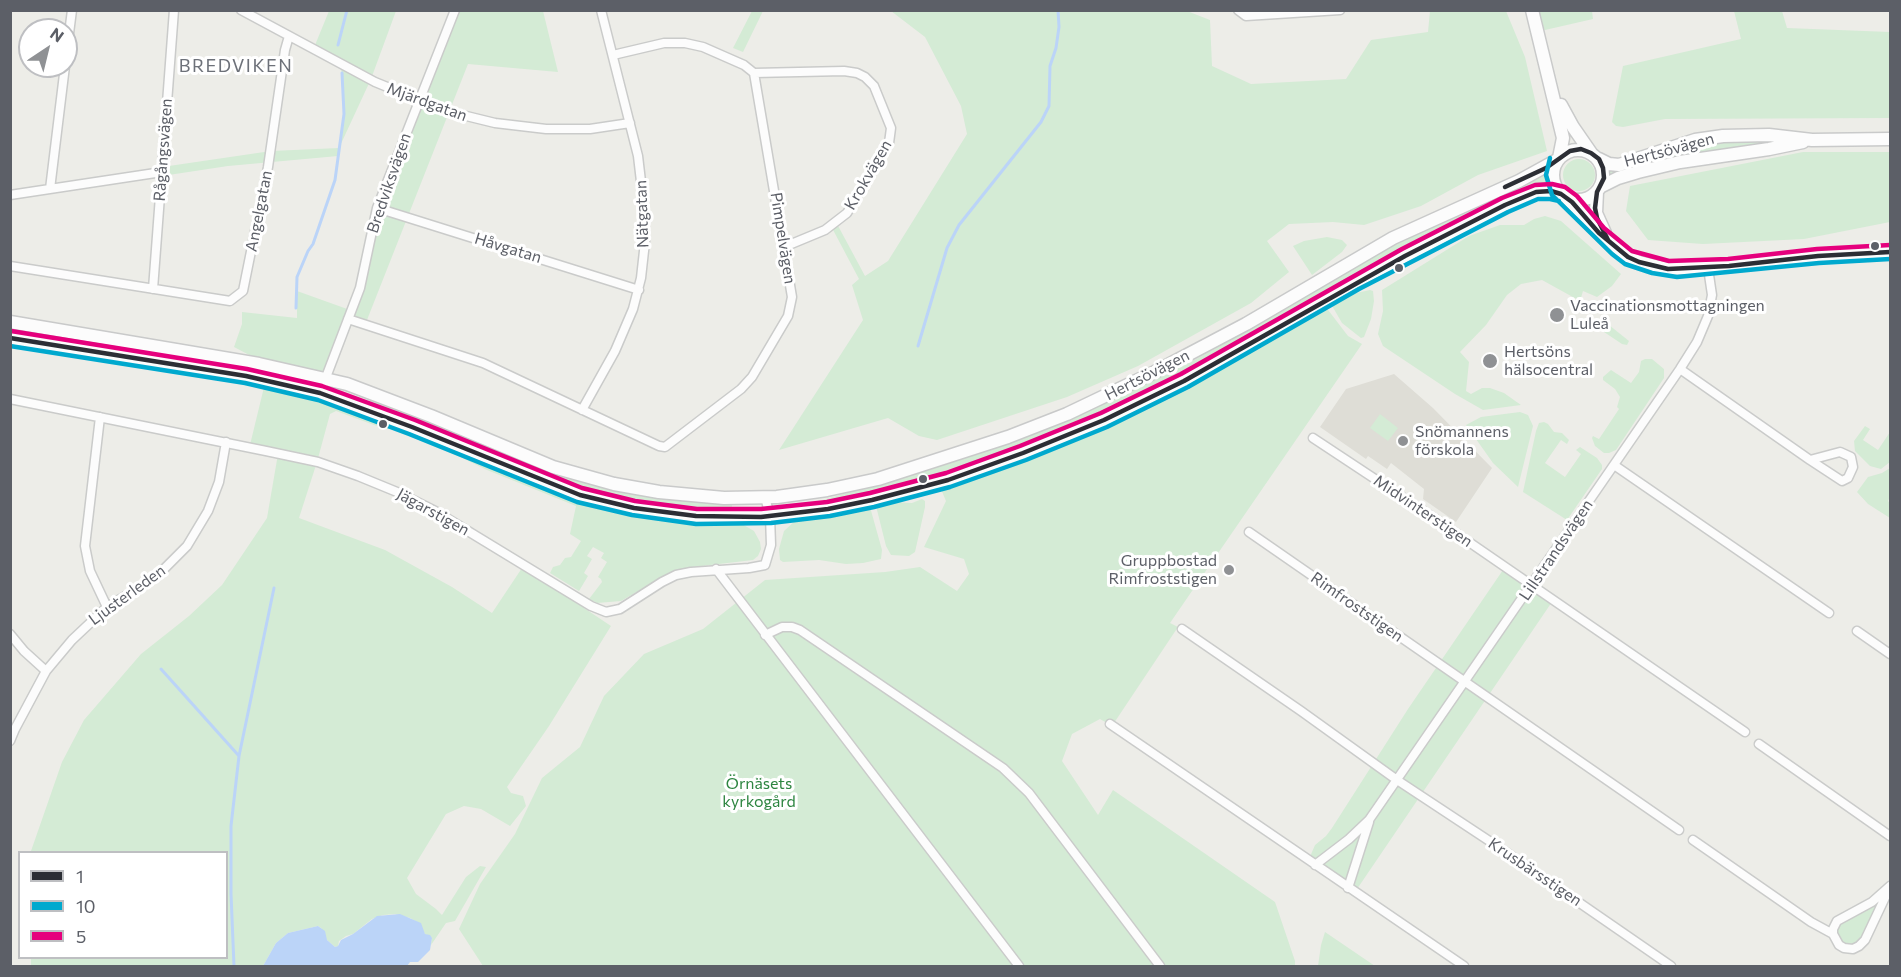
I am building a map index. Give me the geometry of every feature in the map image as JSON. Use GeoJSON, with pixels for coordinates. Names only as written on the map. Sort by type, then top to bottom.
{"type":"FeatureCollection","features":[{"type":"Feature","properties":{"kind":"main road"},"geometry":{"type":"LineString","coordinates":[[1532,10],[1563,138],[1553,175],[1556,186],[1599,233],[1628,257],[1668,269],[1708,268],[1818,256],[1890,252]]}},
{"type":"Feature","properties":{"kind":"main road"},"geometry":{"type":"LineString","coordinates":[[1552,87],[1565,114],[1595,156],[1604,173],[1596,213],[1608,240]]}},
{"type":"Feature","properties":{"kind":"main road","name":"Hertsövägen"},"geometry":{"type":"LineString","coordinates":[[1595,156],[1609,164],[1619,165],[1695,140],[1723,136],[1768,135],[1812,140],[1890,139]]}},
{"type":"Feature","properties":{"kind":"main road","name":"Hertsövägen"},"geometry":{"type":"LineString","coordinates":[[1599,189],[1631,174],[1680,162],[1769,149],[1812,140]]}},
{"type":"Feature","properties":{"kind":"main road"},"geometry":{"type":"LineString","coordinates":[[1558,159],[1577,149],[1595,156]]}},
{"type":"Feature","properties":{"kind":"main road","name":"Hertsövägen"},"geometry":{"type":"LineString","coordinates":[[10,322],[259,364],[325,379],[392,400],[530,458],[579,475],[658,492],[724,498],[765,497],[827,490],[878,479],[1008,437],[1067,414],[1155,372],[1246,324],[1393,238],[1519,181],[1558,159]]}},
{"type":"Feature","properties":{"kind":"main road"},"geometry":{"type":"LineString","coordinates":[[1563,195],[1582,200],[1599,189]]}},
{"type":"Feature","properties":{"kind":"main road","name":"Hertsövägen"},"geometry":{"type":"LineString","coordinates":[[10,338],[246,376],[320,393],[412,427],[580,495],[634,508],[696,516],[770,516],[828,509],[872,500],[948,480],[1033,449],[1104,420],[1184,381],[1355,282],[1504,205],[1536,192],[1551,191],[1563,195]]}},
{"type":"Feature","properties":{"kind":"street","name":"Rågångsvägen"},"geometry":{"type":"LineString","coordinates":[[153,289],[174,10]]}},
{"type":"Feature","properties":{"kind":"street","name":"Mjärdgatan"},"geometry":{"type":"LineString","coordinates":[[242,10],[375,82],[419,101],[476,119],[524,127],[590,129],[630,123]]}},
{"type":"Feature","properties":{"kind":"street","name":"Bredviksvägen"},"geometry":{"type":"LineString","coordinates":[[320,393],[360,288],[377,207],[455,10]]}},
{"type":"Feature","properties":{"kind":"street","name":"Nätgatan"},"geometry":{"type":"LineString","coordinates":[[582,410],[615,351],[633,309],[644,262],[641,175],[601,10]]}},
{"type":"Feature","properties":{"kind":"street"},"geometry":{"type":"LineString","coordinates":[[1238,10],[1246,16],[1340,10]]}},
{"type":"Feature","properties":{"kind":"street","name":"Angelgatan"},"geometry":{"type":"LineString","coordinates":[[10,266],[230,301],[243,291],[268,167],[289,36]]}},
{"type":"Feature","properties":{"kind":"street"},"geometry":{"type":"LineString","coordinates":[[613,55],[664,43],[685,43],[703,47],[744,65],[754,73]]}},
{"type":"Feature","properties":{"kind":"street","name":"Krokvägen"},"geometry":{"type":"LineString","coordinates":[[754,73],[844,71],[857,73],[874,86],[891,128],[889,143],[847,213],[825,230],[784,247]]}},
{"type":"Feature","properties":{"kind":"street","name":"Pimpelvägen"},"geometry":{"type":"LineString","coordinates":[[582,410],[665,447],[732,397],[752,377],[790,310],[792,291],[754,73]]}},
{"type":"Feature","properties":{"kind":"street"},"geometry":{"type":"LineString","coordinates":[[50,189],[64,78]]}},
{"type":"Feature","properties":{"kind":"street"},"geometry":{"type":"LineString","coordinates":[[10,195],[162,172]]}},
{"type":"Feature","properties":{"kind":"street","name":"Håvgatan"},"geometry":{"type":"LineString","coordinates":[[377,207],[639,290]]}},
{"type":"Feature","properties":{"kind":"street","name":"Lillstrandsvägen"},"geometry":{"type":"LineString","coordinates":[[1315,865],[1369,820],[1680,369],[1697,342],[1708,316],[1712,295],[1708,268]]}},
{"type":"Feature","properties":{"kind":"street"},"geometry":{"type":"LineString","coordinates":[[348,319],[483,363],[582,410]]}},
{"type":"Feature","properties":{"kind":"street"},"geometry":{"type":"LineString","coordinates":[[1680,369],[1810,460],[1842,481],[1848,477],[1853,467],[1851,457],[1840,452],[1810,460]]}},
{"type":"Feature","properties":{"kind":"street","name":"Jägarstigen"},"geometry":{"type":"LineString","coordinates":[[10,399],[318,462],[358,476],[435,511],[591,606],[606,612],[620,609],[676,575],[765,565],[771,545],[770,516],[765,497]]}},
{"type":"Feature","properties":{"kind":"street"},"geometry":{"type":"LineString","coordinates":[[100,417],[85,546],[90,571],[107,607]]}},
{"type":"Feature","properties":{"kind":"street","name":"Midvinterstigen"},"geometry":{"type":"LineString","coordinates":[[1313,438],[1745,732]]}},
{"type":"Feature","properties":{"kind":"street","name":"Ljusterleden"},"geometry":{"type":"LineString","coordinates":[[10,741],[46,671],[86,625],[107,607],[151,579],[187,546],[208,511],[215,492],[226,442]]}},
{"type":"Feature","properties":{"kind":"street"},"geometry":{"type":"LineString","coordinates":[[1614,465],[1829,613]]}},
{"type":"Feature","properties":{"kind":"street","name":"Rimfroststigen"},"geometry":{"type":"LineString","coordinates":[[1249,532],[1679,830]]}},
{"type":"Feature","properties":{"kind":"street"},"geometry":{"type":"LineString","coordinates":[[716,569],[1019,966]]}},
{"type":"Feature","properties":{"kind":"street"},"geometry":{"type":"LineString","coordinates":[[765,635],[782,627],[800,630],[1003,768],[1029,793],[1160,966]]}},
{"type":"Feature","properties":{"kind":"street","name":"Krusbärsstigen"},"geometry":{"type":"LineString","coordinates":[[1182,629],[1397,780],[1671,966]]}},
{"type":"Feature","properties":{"kind":"street"},"geometry":{"type":"LineString","coordinates":[[1857,631],[1890,654]]}},
{"type":"Feature","properties":{"kind":"street"},"geometry":{"type":"LineString","coordinates":[[10,634],[24,651],[46,671]]}},
{"type":"Feature","properties":{"kind":"street"},"geometry":{"type":"LineString","coordinates":[[1110,724],[1464,966]]}},
{"type":"Feature","properties":{"kind":"street"},"geometry":{"type":"LineString","coordinates":[[1759,744],[1890,836]]}},
{"type":"Feature","properties":{"kind":"street","name":"Lillstrandsvägen"},"geometry":{"type":"LineString","coordinates":[[1348,888],[1369,820]]}},
{"type":"Feature","properties":{"kind":"street"},"geometry":{"type":"LineString","coordinates":[[1693,840],[1811,922],[1833,934]]}},
{"type":"Feature","properties":{"kind":"street"},"geometry":{"type":"LineString","coordinates":[[1890,886],[1865,940],[1853,949],[1844,948],[1835,940],[1833,934],[1837,921],[1872,902],[1890,886]]}},
{"type":"Feature","properties":{"kind":"shaded area","name":"Snömannens förskola"},"geometry":{"type":"Polygon","coordinates":[[[1394,374],[1433,408],[1492,468],[1456,522],[1423,499],[1424,489],[1391,463],[1387,469],[1368,456],[1366,459],[1320,427],[1346,389],[1394,374]]]}},
{"type":"Feature","properties":{"kind":"green space"},"geometry":{"type":"Polygon","coordinates":[[[329,11],[396,11],[371,79],[339,148],[344,114],[342,73],[339,63],[313,50],[329,11]]]}},
{"type":"Feature","properties":{"kind":"green space"},"geometry":{"type":"Polygon","coordinates":[[[455,11],[543,11],[558,72],[468,64],[365,325],[347,320],[325,378],[270,366],[234,347],[242,324],[242,312],[297,318],[297,291],[350,310],[378,209],[455,11]]]}},
{"type":"Feature","properties":{"kind":"green space"},"geometry":{"type":"Polygon","coordinates":[[[752,11],[763,11],[743,52],[733,48],[752,11]]]}},
{"type":"Feature","properties":{"kind":"green space"},"geometry":{"type":"Polygon","coordinates":[[[891,11],[1187,11],[1210,20],[1212,66],[1251,84],[1346,79],[1371,40],[1428,32],[1430,11],[1506,11],[1525,57],[1547,151],[1478,175],[1421,206],[1364,225],[1333,222],[1289,224],[1267,241],[1289,272],[1251,303],[1138,366],[1067,397],[937,440],[919,436],[888,418],[779,450],[863,320],[852,285],[859,279],[831,226],[836,222],[865,276],[888,261],[967,134],[961,106],[925,37],[891,11]]]}},
{"type":"Feature","properties":{"kind":"green space"},"geometry":{"type":"Polygon","coordinates":[[[1538,11],[1592,11],[1593,19],[1545,30],[1542,29],[1538,11]]]}},
{"type":"Feature","properties":{"kind":"green space"},"geometry":{"type":"Polygon","coordinates":[[[1734,11],[1782,11],[1787,28],[1890,32],[1890,118],[1665,119],[1623,127],[1616,126],[1612,122],[1623,66],[1741,39],[1734,11]]]}},
{"type":"Feature","properties":{"kind":"green space"},"geometry":{"type":"Polygon","coordinates":[[[1712,141],[1768,141],[1769,143],[1608,177],[1608,168],[1712,141]]]}},
{"type":"Feature","properties":{"kind":"green space"},"geometry":{"type":"Polygon","coordinates":[[[339,148],[338,156],[228,166],[162,176],[162,167],[271,151],[339,148]]]}},
{"type":"Feature","properties":{"kind":"green space"},"geometry":{"type":"Polygon","coordinates":[[[1803,152],[1890,152],[1890,222],[1804,239],[1703,244],[1648,240],[1626,211],[1630,186],[1803,152]]]}},
{"type":"Feature","properties":{"kind":"green space"},"geometry":{"type":"Polygon","coordinates":[[[1579,159],[1590,164],[1595,175],[1590,186],[1579,191],[1568,186],[1563,175],[1568,164],[1579,159]]]}},
{"type":"Feature","properties":{"kind":"green space"},"geometry":{"type":"Polygon","coordinates":[[[1547,172],[1551,186],[1507,199],[1411,245],[1193,369],[1090,419],[983,461],[925,479],[825,504],[823,500],[982,453],[1089,411],[1189,363],[1249,330],[1360,263],[1547,172]]]}},
{"type":"Feature","properties":{"kind":"green space"},"geometry":{"type":"Polygon","coordinates":[[[1545,216],[1561,221],[1621,274],[1612,286],[1597,297],[1583,291],[1580,301],[1542,280],[1521,284],[1507,295],[1486,325],[1460,352],[1469,362],[1466,391],[1471,394],[1482,388],[1490,388],[1504,393],[1521,405],[1483,410],[1383,346],[1378,334],[1383,311],[1382,290],[1469,236],[1500,225],[1524,225],[1545,216]]]}},
{"type":"Feature","properties":{"kind":"green space"},"geometry":{"type":"Polygon","coordinates":[[[1327,237],[1342,240],[1347,245],[1342,252],[1312,275],[1293,246],[1304,241],[1327,237]]]}},
{"type":"Feature","properties":{"kind":"green space"},"geometry":{"type":"Polygon","coordinates":[[[1373,291],[1374,301],[1371,319],[1364,337],[1361,338],[1342,323],[1331,304],[1347,295],[1373,291]]]}},
{"type":"Feature","properties":{"kind":"green space","name":"Örnäsets kyrkogård"},"geometry":{"type":"Polygon","coordinates":[[[1322,302],[1348,336],[1362,344],[1170,623],[1178,627],[1112,726],[1100,719],[1072,734],[1062,761],[1098,815],[1113,790],[1275,902],[1295,966],[483,966],[459,929],[480,884],[515,834],[542,778],[580,747],[604,696],[644,654],[703,629],[765,580],[885,572],[920,567],[957,591],[969,574],[964,559],[924,547],[946,501],[938,482],[1114,415],[1322,302]]]}},
{"type":"Feature","properties":{"kind":"green space"},"geometry":{"type":"Polygon","coordinates":[[[1584,318],[1604,321],[1629,341],[1627,345],[1586,320],[1581,327],[1577,324],[1584,318]]]}},
{"type":"Feature","properties":{"kind":"green space"},"geometry":{"type":"Polygon","coordinates":[[[10,328],[220,362],[220,367],[11,332],[10,328]]]}},
{"type":"Feature","properties":{"kind":"green space"},"geometry":{"type":"Polygon","coordinates":[[[1652,359],[1664,369],[1664,378],[1616,450],[1604,453],[1595,446],[1592,438],[1593,436],[1599,439],[1619,409],[1617,407],[1620,397],[1615,389],[1603,380],[1603,377],[1611,370],[1631,383],[1639,372],[1641,361],[1652,359]]]}},
{"type":"Feature","properties":{"kind":"green space"},"geometry":{"type":"Polygon","coordinates":[[[265,383],[320,393],[546,490],[577,501],[661,519],[742,524],[754,531],[761,549],[753,560],[685,568],[671,572],[621,601],[597,603],[589,599],[602,582],[598,577],[607,562],[601,558],[604,553],[593,547],[587,556],[592,559],[584,573],[588,576],[579,591],[550,573],[553,567],[560,565],[565,558],[571,557],[581,541],[570,534],[576,506],[487,470],[415,435],[374,425],[336,411],[330,414],[299,518],[385,550],[452,587],[492,613],[524,565],[587,604],[584,608],[611,626],[549,726],[507,787],[511,793],[523,796],[526,806],[510,826],[481,809],[464,806],[446,814],[407,878],[416,894],[442,915],[466,877],[480,866],[486,867],[455,921],[446,923],[431,945],[432,938],[425,934],[417,922],[395,914],[372,919],[353,934],[339,941],[338,946],[335,947],[327,940],[318,926],[288,933],[276,943],[263,966],[31,966],[31,959],[228,959],[228,851],[31,851],[62,762],[84,720],[141,654],[189,616],[222,585],[267,518],[278,454],[249,449],[265,383]]]}},
{"type":"Feature","properties":{"kind":"green space"},"geometry":{"type":"Polygon","coordinates":[[[371,398],[430,420],[517,459],[583,482],[658,498],[732,504],[732,511],[658,505],[610,497],[580,489],[369,402],[371,398]]]}},
{"type":"Feature","properties":{"kind":"green space"},"geometry":{"type":"Polygon","coordinates":[[[1520,412],[1528,415],[1533,426],[1518,487],[1493,463],[1466,425],[1481,417],[1520,412]]]}},
{"type":"Feature","properties":{"kind":"green space"},"geometry":{"type":"Polygon","coordinates":[[[1380,414],[1398,428],[1388,441],[1370,428],[1380,414]]]}},
{"type":"Feature","properties":{"kind":"green space"},"geometry":{"type":"Polygon","coordinates":[[[1544,422],[1554,432],[1562,433],[1569,440],[1567,444],[1561,440],[1545,463],[1565,477],[1581,454],[1576,450],[1580,447],[1597,458],[1602,465],[1602,469],[1567,520],[1523,492],[1536,431],[1539,423],[1544,422]]]}},
{"type":"Feature","properties":{"kind":"green space"},"geometry":{"type":"Polygon","coordinates":[[[1865,426],[1870,429],[1863,440],[1878,450],[1890,432],[1890,462],[1881,469],[1870,466],[1855,451],[1854,441],[1865,426]]]}},
{"type":"Feature","properties":{"kind":"green space"},"geometry":{"type":"Polygon","coordinates":[[[1890,468],[1888,501],[1890,518],[1868,504],[1857,492],[1868,477],[1890,468]]]}},
{"type":"Feature","properties":{"kind":"green space"},"geometry":{"type":"Polygon","coordinates":[[[922,499],[925,501],[925,507],[915,552],[909,556],[891,555],[886,546],[876,506],[893,502],[912,503],[922,499]]]}},
{"type":"Feature","properties":{"kind":"green space"},"geometry":{"type":"Polygon","coordinates":[[[870,507],[882,550],[881,559],[846,564],[819,560],[783,562],[780,560],[779,549],[784,531],[795,521],[835,516],[870,507]]]}},
{"type":"Feature","properties":{"kind":"green space"},"geometry":{"type":"Polygon","coordinates":[[[1505,567],[1532,585],[1556,596],[1355,892],[1309,859],[1315,845],[1332,828],[1408,709],[1505,567]]]}},
{"type":"Feature","properties":{"kind":"green space"},"geometry":{"type":"Polygon","coordinates":[[[1890,886],[1865,940],[1847,949],[1833,933],[1838,920],[1890,886]]]}},
{"type":"Feature","properties":{"kind":"green space"},"geometry":{"type":"Polygon","coordinates":[[[1325,932],[1375,966],[1318,966],[1325,932]]]}},
{"type":"Feature","properties":{"kind":"water"},"geometry":{"type":"Polygon","coordinates":[[[400,914],[421,923],[425,934],[432,938],[430,950],[418,962],[410,962],[407,966],[263,966],[276,943],[288,933],[318,926],[325,931],[327,940],[335,947],[341,940],[377,916],[400,914]]]}},
{"type":"Feature","properties":{"kind":"waterway"},"geometry":{"type":"LineString","coordinates":[[338,45],[347,10]]}},
{"type":"Feature","properties":{"kind":"waterway"},"geometry":{"type":"LineString","coordinates":[[918,346],[947,248],[959,225],[1041,122],[1049,106],[1050,66],[1056,48],[1059,27],[1058,10]]}},
{"type":"Feature","properties":{"kind":"waterway"},"geometry":{"type":"LineString","coordinates":[[296,308],[297,277],[313,244],[335,180],[344,114],[342,73]]}},
{"type":"Feature","properties":{"kind":"waterway"},"geometry":{"type":"LineString","coordinates":[[234,966],[231,826],[239,756],[274,588]]}},
{"type":"Feature","properties":{"kind":"waterway"},"geometry":{"type":"LineString","coordinates":[[161,669],[239,756]]}},
{"type":"Feature","properties":{"kind":"transit line","name":"1"},"geometry":{"type":"LineString","coordinates":[[1505,187],[1546,168],[1570,151],[1581,149],[1591,153],[1599,159],[1603,168],[1604,178],[1597,192],[1595,208],[1597,218],[1608,240]]}},
{"type":"Feature","properties":{"kind":"transit line","name":"10"},"geometry":{"type":"LineString","coordinates":[[1550,158],[1546,175],[1552,195],[1612,254],[1625,264],[1652,273],[1677,277],[1819,263],[1890,259]]}},
{"type":"Feature","properties":{"kind":"transit line","name":"5"},"geometry":{"type":"LineString","coordinates":[[11,331],[247,369],[322,386],[415,420],[582,488],[635,501],[697,509],[761,509],[827,502],[946,473],[1101,413],[1181,374],[1402,249],[1502,198],[1535,185],[1552,184],[1565,187],[1577,196],[1604,228],[1632,251],[1669,261],[1728,259],[1817,249],[1890,245]]}},
{"type":"Feature","properties":{"kind":"transit line","name":"1"},"geometry":{"type":"LineString","coordinates":[[10,338],[246,376],[320,393],[412,427],[580,495],[634,508],[696,516],[761,517],[828,509],[948,480],[1104,420],[1184,381],[1405,256],[1505,205],[1536,192],[1551,191],[1561,194],[1572,202],[1599,233],[1628,257],[1668,269],[1890,252]]}},
{"type":"Feature","properties":{"kind":"transit line","name":"10"},"geometry":{"type":"LineString","coordinates":[[10,346],[245,383],[318,400],[577,502],[632,515],[696,524],[771,523],[830,516],[950,487],[1026,460],[1107,427],[1188,387],[1359,289],[1508,212],[1538,199],[1559,201]]}},
{"type":"Feature","properties":{"kind":"place","name":"Vaccinationsmottagningen Luleå"},"geometry":{"type":"Point","coordinates":[1557,315]}},
{"type":"Feature","properties":{"kind":"place","name":"Hertsöns hälsocentral"},"geometry":{"type":"Point","coordinates":[1490,361]}},
{"type":"Feature","properties":{"kind":"place","name":"Snömannens förskola"},"geometry":{"type":"Point","coordinates":[1403,441]}},
{"type":"Feature","properties":{"kind":"place","name":"Gruppbostad Rimfroststigen"},"geometry":{"type":"Point","coordinates":[1229,570]}},
{"type":"Feature","properties":{"kind":"district","name":"BREDVIKEN"},"geometry":{"type":"Point","coordinates":[236,66]}}]}
